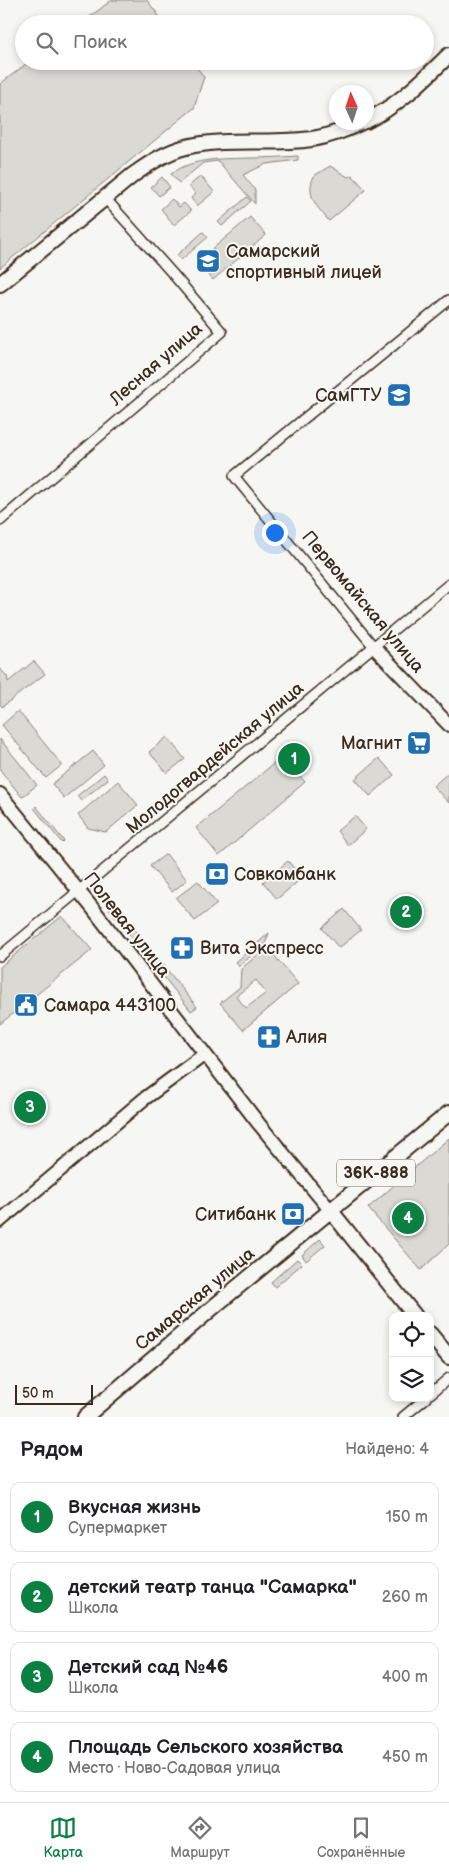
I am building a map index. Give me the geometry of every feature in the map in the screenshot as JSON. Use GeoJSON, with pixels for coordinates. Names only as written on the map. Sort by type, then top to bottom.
{"type":"FeatureCollection","features":[{"type":"Feature","properties":{"kind":"main road"},"geometry":{"type":"LineString","coordinates":[[434,69],[449,55]]}},
{"type":"Feature","properties":{"kind":"main road"},"geometry":{"type":"LineString","coordinates":[[374,118],[406,95],[433,70]]}},
{"type":"Feature","properties":{"kind":"main road"},"geometry":{"type":"LineString","coordinates":[[0,284],[154,160],[186,147],[206,144],[310,139],[335,134],[344,130]]}},
{"type":"Feature","properties":{"kind":"main road","name":"36К-888"},"geometry":{"type":"LineString","coordinates":[[331,1211],[449,1113]]}},
{"type":"Feature","properties":{"kind":"main road"},"geometry":{"type":"LineString","coordinates":[[331,1211],[412,1312]]}},
{"type":"Feature","properties":{"kind":"main road","name":"Самарская улица"},"geometry":{"type":"LineString","coordinates":[[85,1417],[204,1315],[331,1211]]}},
{"type":"Feature","properties":{"kind":"main road"},"geometry":{"type":"LineString","coordinates":[[434,1339],[449,1357]]}},
{"type":"Feature","properties":{"kind":"street","name":"Лесная улица"},"geometry":{"type":"LineString","coordinates":[[0,521],[222,332],[105,198]]}},
{"type":"Feature","properties":{"kind":"street","name":"Первомайская улица"},"geometry":{"type":"LineString","coordinates":[[449,300],[234,476],[374,647],[449,725]]}},
{"type":"Feature","properties":{"kind":"street","name":"Молодогвардейская улица"},"geometry":{"type":"LineString","coordinates":[[0,956],[80,892],[449,584]]}},
{"type":"Feature","properties":{"kind":"street","name":"Полевая улица"},"geometry":{"type":"LineString","coordinates":[[0,794],[80,892],[259,1124],[331,1211]]}},
{"type":"Feature","properties":{"kind":"street"},"geometry":{"type":"LineString","coordinates":[[0,1221],[153,1092],[205,1054]]}},
{"type":"Feature","properties":{"kind":"street"},"geometry":{"type":"LineString","coordinates":[[434,1391],[449,1378]]}},
{"type":"Feature","properties":{"kind":"street"},"geometry":{"type":"LineString","coordinates":[[403,1417],[421,1402]]}},
{"type":"Feature","properties":{"kind":"shaded area"},"geometry":{"type":"Polygon","coordinates":[[[112,0],[147,0],[158,15],[92,15],[112,0]]]}},
{"type":"Feature","properties":{"kind":"shaded area"},"geometry":{"type":"Polygon","coordinates":[[[18,70],[199,70],[204,77],[194,108],[0,268],[0,84],[18,70]]]}},
{"type":"Feature","properties":{"kind":"shaded area"},"geometry":{"type":"Polygon","coordinates":[[[298,156],[298,160],[266,164],[243,175],[255,190],[255,204],[218,161],[203,163],[179,183],[171,174],[189,164],[210,160],[298,156]]]}},
{"type":"Feature","properties":{"kind":"shaded area"},"geometry":{"type":"Polygon","coordinates":[[[330,166],[348,177],[352,175],[366,190],[329,221],[320,211],[311,189],[314,176],[330,166]]]}},
{"type":"Feature","properties":{"kind":"shaded area"},"geometry":{"type":"Polygon","coordinates":[[[201,176],[214,192],[197,206],[191,198],[196,194],[189,186],[201,176]]]}},
{"type":"Feature","properties":{"kind":"shaded area"},"geometry":{"type":"Polygon","coordinates":[[[162,177],[170,187],[159,196],[151,187],[162,177]]]}},
{"type":"Feature","properties":{"kind":"shaded area"},"geometry":{"type":"Polygon","coordinates":[[[247,197],[251,201],[222,226],[218,222],[247,197]]]}},
{"type":"Feature","properties":{"kind":"shaded area"},"geometry":{"type":"Polygon","coordinates":[[[172,199],[179,207],[184,203],[191,211],[174,225],[161,209],[172,199]]]}},
{"type":"Feature","properties":{"kind":"shaded area"},"geometry":{"type":"Polygon","coordinates":[[[250,217],[266,235],[213,280],[197,262],[250,217]]]}},
{"type":"Feature","properties":{"kind":"shaded area"},"geometry":{"type":"Polygon","coordinates":[[[203,232],[208,237],[181,260],[177,255],[203,232]]]}},
{"type":"Feature","properties":{"kind":"shaded area"},"geometry":{"type":"Polygon","coordinates":[[[34,661],[45,674],[2,707],[0,704],[0,669],[7,676],[8,682],[34,661]]]}},
{"type":"Feature","properties":{"kind":"shaded area"},"geometry":{"type":"Polygon","coordinates":[[[18,711],[62,765],[46,778],[2,725],[18,711]]]}},
{"type":"Feature","properties":{"kind":"shaded area"},"geometry":{"type":"Polygon","coordinates":[[[167,737],[185,759],[167,773],[149,752],[167,737]]]}},
{"type":"Feature","properties":{"kind":"shaded area"},"geometry":{"type":"Polygon","coordinates":[[[0,739],[37,785],[22,797],[0,770],[0,739]]]}},
{"type":"Feature","properties":{"kind":"shaded area"},"geometry":{"type":"Polygon","coordinates":[[[93,751],[104,765],[64,798],[52,784],[93,751]]]}},
{"type":"Feature","properties":{"kind":"shaded area"},"geometry":{"type":"Polygon","coordinates":[[[283,756],[305,782],[219,856],[196,828],[283,756]]]}},
{"type":"Feature","properties":{"kind":"shaded area"},"geometry":{"type":"Polygon","coordinates":[[[379,758],[394,775],[370,796],[355,779],[379,758]]]}},
{"type":"Feature","properties":{"kind":"shaded area"},"geometry":{"type":"Polygon","coordinates":[[[449,772],[449,803],[433,786],[449,772]]]}},
{"type":"Feature","properties":{"kind":"shaded area"},"geometry":{"type":"Polygon","coordinates":[[[104,774],[108,779],[81,801],[77,796],[104,774]]]}},
{"type":"Feature","properties":{"kind":"shaded area"},"geometry":{"type":"Polygon","coordinates":[[[118,781],[138,805],[106,832],[88,828],[78,815],[118,781]]]}},
{"type":"Feature","properties":{"kind":"shaded area"},"geometry":{"type":"Polygon","coordinates":[[[36,806],[64,841],[62,843],[34,808],[36,806]]]}},
{"type":"Feature","properties":{"kind":"shaded area"},"geometry":{"type":"Polygon","coordinates":[[[355,816],[366,829],[348,845],[337,831],[355,816]]]}},
{"type":"Feature","properties":{"kind":"shaded area"},"geometry":{"type":"Polygon","coordinates":[[[166,854],[187,880],[172,892],[150,866],[166,854]]]}},
{"type":"Feature","properties":{"kind":"shaded area"},"geometry":{"type":"Polygon","coordinates":[[[288,861],[302,878],[277,899],[263,882],[288,861]]]}},
{"type":"Feature","properties":{"kind":"shaded area"},"geometry":{"type":"Polygon","coordinates":[[[198,881],[217,904],[195,921],[176,898],[198,881]]]}},
{"type":"Feature","properties":{"kind":"shaded area"},"geometry":{"type":"Polygon","coordinates":[[[115,905],[197,1007],[191,1011],[109,909],[115,905]]]}},
{"type":"Feature","properties":{"kind":"shaded area"},"geometry":{"type":"Polygon","coordinates":[[[344,909],[361,930],[339,948],[322,928],[344,909]]]}},
{"type":"Feature","properties":{"kind":"shaded area"},"geometry":{"type":"Polygon","coordinates":[[[62,916],[92,950],[0,1024],[0,967],[62,916]]]}},
{"type":"Feature","properties":{"kind":"shaded area"},"geometry":{"type":"Polygon","coordinates":[[[269,933],[265,944],[239,966],[236,962],[269,933]]]}},
{"type":"Feature","properties":{"kind":"shaded area"},"geometry":{"type":"Polygon","coordinates":[[[267,947],[298,984],[243,1030],[220,1003],[240,987],[241,969],[267,947]],[[256,980],[236,996],[246,1008],[266,993],[256,980]]]}},
{"type":"Feature","properties":{"kind":"shaded area"},"geometry":{"type":"Polygon","coordinates":[[[449,1138],[449,1244],[421,1270],[368,1208],[449,1138]]]}},
{"type":"Feature","properties":{"kind":"shaded area"},"geometry":{"type":"Polygon","coordinates":[[[320,1239],[325,1245],[306,1261],[302,1255],[320,1239]]]}},
{"type":"Feature","properties":{"kind":"shaded area"},"geometry":{"type":"Polygon","coordinates":[[[297,1259],[302,1264],[275,1287],[271,1282],[297,1259]]]}},
{"type":"Feature","properties":{"kind":"place","name":"Самарский спортивный лицей"},"geometry":{"type":"Point","coordinates":[208,261]}},
{"type":"Feature","properties":{"kind":"place","name":"СамГТУ"},"geometry":{"type":"Point","coordinates":[399,395]}},
{"type":"Feature","properties":{"kind":"place","name":"Магнит"},"geometry":{"type":"Point","coordinates":[419,743]}},
{"type":"Feature","properties":{"kind":"place","name":"Вкусная жизнь"},"geometry":{"type":"Point","coordinates":[294,759]}},
{"type":"Feature","properties":{"kind":"place","name":"Совкомбанк"},"geometry":{"type":"Point","coordinates":[217,874]}},
{"type":"Feature","properties":{"kind":"place","name":"детский театр танца \"Самарка\""},"geometry":{"type":"Point","coordinates":[406,912]}},
{"type":"Feature","properties":{"kind":"place","name":"Вита Экспресс"},"geometry":{"type":"Point","coordinates":[182,948]}},
{"type":"Feature","properties":{"kind":"place","name":"Самара 443100"},"geometry":{"type":"Point","coordinates":[26,1005]}},
{"type":"Feature","properties":{"kind":"place","name":"Алия"},"geometry":{"type":"Point","coordinates":[269,1037]}},
{"type":"Feature","properties":{"kind":"place","name":"Детский сад №46"},"geometry":{"type":"Point","coordinates":[30,1107]}},
{"type":"Feature","properties":{"kind":"place","name":"Ситибанк"},"geometry":{"type":"Point","coordinates":[293,1214]}},
{"type":"Feature","properties":{"kind":"place","name":"Площадь Сельского хозяйства"},"geometry":{"type":"Point","coordinates":[408,1218]}}]}
